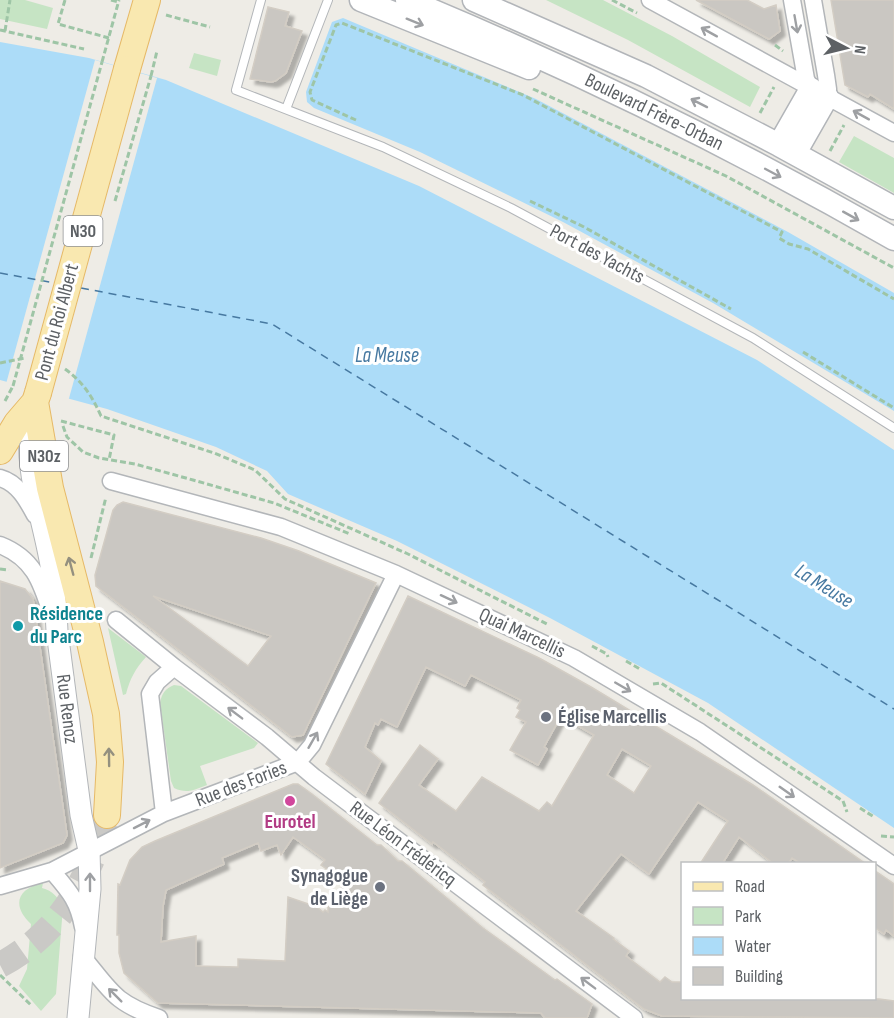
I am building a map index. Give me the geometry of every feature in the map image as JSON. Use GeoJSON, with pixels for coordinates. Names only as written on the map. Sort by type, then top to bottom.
{"type":"FeatureCollection","features":[{"type":"Feature","properties":{"kind":"main road"},"geometry":{"type":"LineString","coordinates":[[361,0],[579,86],[611,91]]}},
{"type":"Feature","properties":{"kind":"main road","name":"Boulevard Frère-Orban"},"geometry":{"type":"LineString","coordinates":[[407,0],[538,56],[611,91],[738,154],[894,239]]}},
{"type":"Feature","properties":{"kind":"main road","name":"Boulevard Frère-Orban"},"geometry":{"type":"LineString","coordinates":[[474,0],[646,76],[787,149],[894,208]]}},
{"type":"Feature","properties":{"kind":"main road"},"geometry":{"type":"LineString","coordinates":[[509,0],[547,20],[573,44]]}},
{"type":"Feature","properties":{"kind":"main road","name":"Pont du Roi Albert"},"geometry":{"type":"LineString","coordinates":[[37,398],[127,69],[156,7]]}},
{"type":"Feature","properties":{"kind":"main road"},"geometry":{"type":"LineString","coordinates":[[787,149],[819,93]]}},
{"type":"Feature","properties":{"kind":"main road","name":"N30"},"geometry":{"type":"LineString","coordinates":[[0,451],[16,423],[37,398]]}},
{"type":"Feature","properties":{"kind":"main road","name":"N30z"},"geometry":{"type":"LineString","coordinates":[[37,398],[50,488],[106,714],[110,762],[107,815]]}},
{"type":"Feature","properties":{"kind":"street"},"geometry":{"type":"LineString","coordinates":[[651,0],[894,134]]}},
{"type":"Feature","properties":{"kind":"street"},"geometry":{"type":"LineString","coordinates":[[792,0],[806,80],[819,93]]}},
{"type":"Feature","properties":{"kind":"street"},"geometry":{"type":"LineString","coordinates":[[813,0],[828,89],[819,93]]}},
{"type":"Feature","properties":{"kind":"street"},"geometry":{"type":"LineString","coordinates":[[800,48],[820,45]]}},
{"type":"Feature","properties":{"kind":"street","name":"Rue Renoz"},"geometry":{"type":"LineString","coordinates":[[37,398],[29,431],[28,454],[53,580],[57,631],[81,815],[89,850],[90,889],[84,934],[78,1018]]}},
{"type":"Feature","properties":{"kind":"street"},"geometry":{"type":"LineString","coordinates":[[0,478],[7,480],[25,496],[44,532]]}},
{"type":"Feature","properties":{"kind":"street","name":"Quai Marcellis"},"geometry":{"type":"LineString","coordinates":[[111,481],[281,527],[396,574],[574,658],[690,726],[894,866]]}},
{"type":"Feature","properties":{"kind":"street"},"geometry":{"type":"LineString","coordinates":[[0,545],[15,551],[36,574],[57,631]]}},
{"type":"Feature","properties":{"kind":"street","name":"Rue des Fories"},"geometry":{"type":"LineString","coordinates":[[0,886],[51,871],[165,813],[298,762],[312,745],[396,574]]}},
{"type":"Feature","properties":{"kind":"street","name":"Rue Léon Frédéricq"},"geometry":{"type":"LineString","coordinates":[[116,620],[298,762],[314,777],[634,1018]]}},
{"type":"Feature","properties":{"kind":"street"},"geometry":{"type":"LineString","coordinates":[[165,813],[150,694],[157,682],[174,667]]}},
{"type":"Feature","properties":{"kind":"street"},"geometry":{"type":"LineString","coordinates":[[51,871],[71,892],[76,901],[84,934]]}},
{"type":"Feature","properties":{"kind":"street"},"geometry":{"type":"LineString","coordinates":[[82,956],[115,997],[131,1008],[159,1018]]}},
{"type":"Feature","properties":{"kind":"lane","name":"Port des Yachts"},"geometry":{"type":"LineString","coordinates":[[261,0],[236,90],[383,147],[511,208],[753,338],[894,428]]}},
{"type":"Feature","properties":{"kind":"lane"},"geometry":{"type":"LineString","coordinates":[[286,109],[328,0]]}},
{"type":"Feature","properties":{"kind":"path"},"geometry":{"type":"LineString","coordinates":[[10,0],[2,31],[84,49]]}},
{"type":"Feature","properties":{"kind":"path"},"geometry":{"type":"LineString","coordinates":[[65,0],[58,24],[109,38]]}},
{"type":"Feature","properties":{"kind":"path"},"geometry":{"type":"LineString","coordinates":[[0,408],[13,386],[119,1],[111,0]]}},
{"type":"Feature","properties":{"kind":"path"},"geometry":{"type":"LineString","coordinates":[[156,7],[210,27]]}},
{"type":"Feature","properties":{"kind":"path"},"geometry":{"type":"LineString","coordinates":[[359,122],[312,100],[310,92],[336,25],[342,23],[532,100],[782,232],[779,238],[789,244],[808,249],[894,299]]}},
{"type":"Feature","properties":{"kind":"path"},"geometry":{"type":"LineString","coordinates":[[767,45],[775,45],[784,39]]}},
{"type":"Feature","properties":{"kind":"path"},"geometry":{"type":"LineString","coordinates":[[532,88],[726,176],[894,268]]}},
{"type":"Feature","properties":{"kind":"path"},"geometry":{"type":"LineString","coordinates":[[524,198],[584,227],[731,309]]}},
{"type":"Feature","properties":{"kind":"path"},"geometry":{"type":"LineString","coordinates":[[802,351],[894,408]]}},
{"type":"Feature","properties":{"kind":"path"},"geometry":{"type":"LineString","coordinates":[[97,407],[101,416],[205,450],[255,470],[285,499],[436,568]]}},
{"type":"Feature","properties":{"kind":"path"},"geometry":{"type":"LineString","coordinates":[[60,410],[67,437],[82,452],[99,458],[135,464],[290,509]]}},
{"type":"Feature","properties":{"kind":"path"},"geometry":{"type":"LineString","coordinates":[[61,421],[114,435],[110,460]]}},
{"type":"Feature","properties":{"kind":"path"},"geometry":{"type":"LineString","coordinates":[[88,560],[90,560],[111,481]]}},
{"type":"Feature","properties":{"kind":"path"},"geometry":{"type":"LineString","coordinates":[[0,569],[9,571]]}},
{"type":"Feature","properties":{"kind":"path"},"geometry":{"type":"LineString","coordinates":[[626,661],[640,669]]}},
{"type":"Feature","properties":{"kind":"path"},"geometry":{"type":"LineString","coordinates":[[860,808],[874,817]]}},
{"type":"Feature","properties":{"kind":"path"},"geometry":{"type":"LineString","coordinates":[[0,975],[32,1006]]}},
{"type":"Feature","properties":{"kind":"green space"},"geometry":{"type":"Polygon","coordinates":[[[0,0],[25,0],[53,8],[47,29],[0,19],[0,0]]]}},
{"type":"Feature","properties":{"kind":"green space"},"geometry":{"type":"Polygon","coordinates":[[[546,0],[603,0],[672,36],[760,87],[750,107],[628,40],[546,0]]]}},
{"type":"Feature","properties":{"kind":"green space"},"geometry":{"type":"Polygon","coordinates":[[[194,53],[221,60],[217,76],[189,68],[194,53]]]}},
{"type":"Feature","properties":{"kind":"green space"},"geometry":{"type":"Polygon","coordinates":[[[854,136],[894,158],[894,193],[839,162],[854,136]]]}},
{"type":"Feature","properties":{"kind":"green space"},"geometry":{"type":"Polygon","coordinates":[[[108,628],[146,657],[133,674],[126,694],[123,695],[108,628]]]}},
{"type":"Feature","properties":{"kind":"green space"},"geometry":{"type":"Polygon","coordinates":[[[174,685],[181,686],[258,743],[254,748],[200,766],[207,785],[190,791],[174,788],[171,781],[160,703],[164,692],[174,685]]]}},
{"type":"Feature","properties":{"kind":"green space"},"geometry":{"type":"Polygon","coordinates":[[[43,883],[42,888],[55,895],[63,907],[56,994],[41,1011],[19,986],[27,969],[31,924],[19,905],[22,894],[27,889],[43,883]]]}},
{"type":"Feature","properties":{"kind":"water"},"geometry":{"type":"Polygon","coordinates":[[[343,18],[536,99],[788,232],[894,293],[894,411],[713,303],[563,222],[420,152],[314,108],[307,102],[306,92],[332,22],[343,18]]]}},
{"type":"Feature","properties":{"kind":"water","name":"La Meuse"},"geometry":{"type":"Polygon","coordinates":[[[0,42],[89,58],[166,80],[419,186],[757,360],[894,450],[894,828],[708,703],[550,618],[397,541],[288,494],[267,471],[216,447],[107,409],[0,380],[0,42]]]}},
{"type":"Feature","properties":{"kind":"pier"},"geometry":{"type":"Polygon","coordinates":[[[95,60],[157,78],[68,402],[6,384],[95,60]]]}},
{"type":"Feature","properties":{"kind":"building"},"geometry":{"type":"Polygon","coordinates":[[[696,0],[747,0],[764,9],[776,5],[780,31],[769,39],[696,0]]]}},
{"type":"Feature","properties":{"kind":"building"},"geometry":{"type":"Polygon","coordinates":[[[831,0],[894,0],[894,109],[870,94],[868,97],[845,85],[831,0]]]}},
{"type":"Feature","properties":{"kind":"building"},"geometry":{"type":"Polygon","coordinates":[[[268,7],[289,12],[285,26],[302,31],[286,73],[271,82],[250,79],[268,7]]]}},
{"type":"Feature","properties":{"kind":"building"},"geometry":{"type":"Polygon","coordinates":[[[123,502],[261,538],[376,583],[303,735],[292,737],[96,586],[95,575],[113,510],[123,502]],[[153,596],[248,666],[271,636],[153,596]]]}},
{"type":"Feature","properties":{"kind":"building"},"geometry":{"type":"Polygon","coordinates":[[[0,581],[25,589],[33,599],[67,835],[63,843],[0,868],[0,581]]]}},
{"type":"Feature","properties":{"kind":"building"},"geometry":{"type":"Polygon","coordinates":[[[408,596],[539,658],[591,687],[753,785],[863,862],[798,862],[792,858],[789,862],[771,862],[739,837],[723,862],[701,862],[728,821],[698,802],[649,874],[621,854],[576,911],[629,951],[626,956],[660,982],[665,977],[672,982],[681,982],[681,1000],[879,999],[894,1001],[894,1018],[662,1016],[644,1009],[483,885],[485,882],[379,803],[420,745],[438,759],[419,785],[456,811],[482,777],[539,811],[547,802],[552,806],[594,735],[561,716],[544,747],[547,749],[538,765],[510,750],[526,722],[516,717],[520,710],[517,708],[521,700],[471,675],[465,686],[426,667],[397,727],[381,719],[378,725],[375,723],[365,747],[381,761],[365,794],[326,764],[408,596]],[[622,749],[607,775],[634,793],[651,766],[622,749]]]}},
{"type":"Feature","properties":{"kind":"building"},"geometry":{"type":"Polygon","coordinates":[[[293,784],[298,784],[377,845],[381,845],[398,861],[402,861],[483,928],[592,1004],[587,1018],[545,1018],[541,1013],[158,1003],[124,973],[119,953],[119,935],[117,935],[118,884],[120,885],[130,860],[142,847],[293,784]],[[293,837],[281,855],[277,845],[261,851],[258,843],[222,858],[224,864],[166,890],[161,942],[196,936],[196,966],[238,967],[238,959],[285,961],[288,897],[328,912],[328,906],[346,882],[321,865],[325,860],[293,837]]]}},
{"type":"Feature","properties":{"kind":"building"},"geometry":{"type":"Polygon","coordinates":[[[876,871],[894,884],[894,936],[886,930],[884,934],[876,928],[876,871]]]}},
{"type":"Feature","properties":{"kind":"ferry route"},"geometry":{"type":"LineString","coordinates":[[0,273],[55,283]]}},
{"type":"Feature","properties":{"kind":"ferry route"},"geometry":{"type":"LineString","coordinates":[[81,288],[272,324],[894,709]]}},
{"type":"Feature","properties":{"kind":"tunnel"},"geometry":{"type":"LineString","coordinates":[[0,965],[40,937],[70,902],[91,861],[107,815]]}},
{"type":"Feature","properties":{"kind":"place","name":"Résidence du Parc"},"geometry":{"type":"Point","coordinates":[18,626]}},
{"type":"Feature","properties":{"kind":"place","name":"Église Marcellis"},"geometry":{"type":"Point","coordinates":[546,717]}},
{"type":"Feature","properties":{"kind":"place","name":"Eurotel"},"geometry":{"type":"Point","coordinates":[290,801]}},
{"type":"Feature","properties":{"kind":"place","name":"Synagogue de Liège"},"geometry":{"type":"Point","coordinates":[380,887]}}]}
